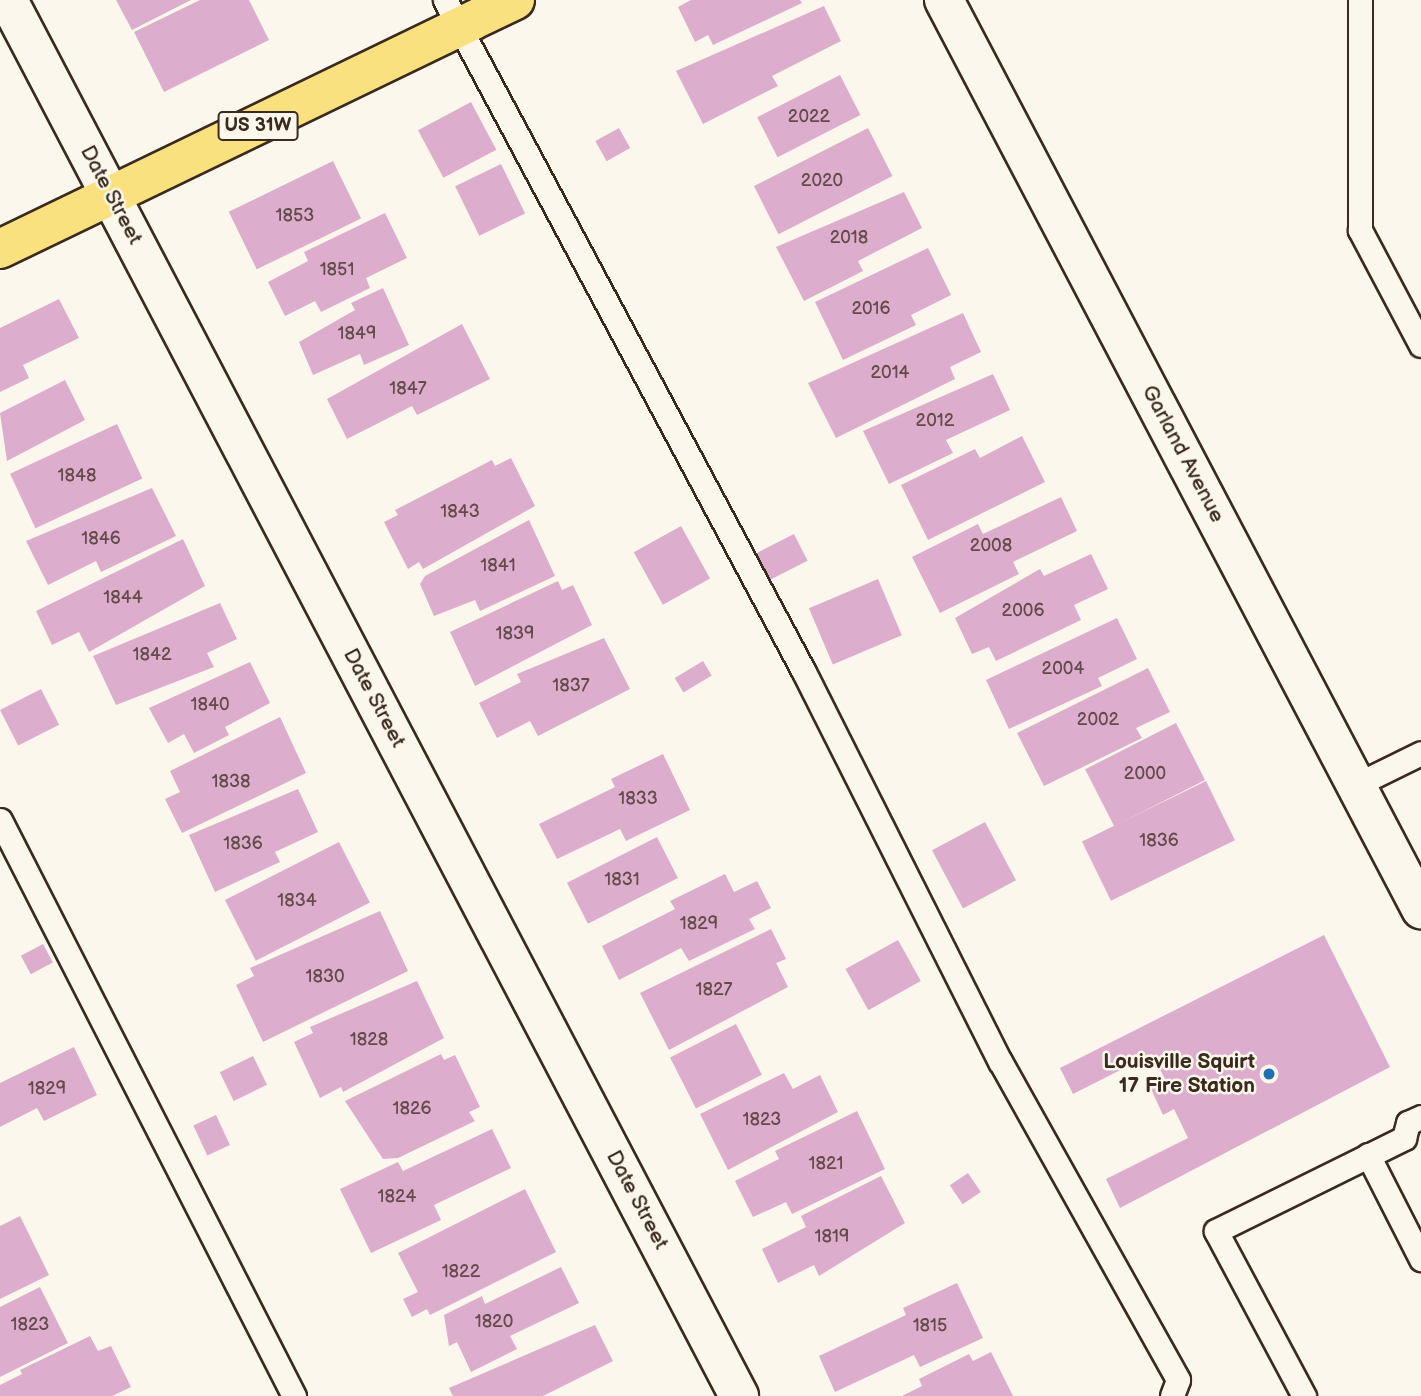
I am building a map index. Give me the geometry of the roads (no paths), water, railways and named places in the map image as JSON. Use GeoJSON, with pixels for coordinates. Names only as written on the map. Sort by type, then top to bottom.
{"type":"FeatureCollection","features":[{"type":"Feature","properties":{"kind":"main road","name":"US 31W"},"geometry":{"type":"LineString","coordinates":[[0,249],[112,197],[452,14],[514,0]]}},
{"type":"Feature","properties":{"kind":"street","name":"Date Street"},"geometry":{"type":"LineString","coordinates":[[8,0],[739,1396]]}},
{"type":"Feature","properties":{"kind":"street","name":"Garland Avenue"},"geometry":{"type":"LineString","coordinates":[[944,0],[1421,909]]}},
{"type":"Feature","properties":{"kind":"lane"},"geometry":{"type":"LineString","coordinates":[[1360,0],[1360,230],[1421,345]]}},
{"type":"Feature","properties":{"kind":"lane"},"geometry":{"type":"LineString","coordinates":[[452,14],[804,672],[1000,1061],[1178,1380],[1172,1396]]}},
{"type":"Feature","properties":{"kind":"lane"},"geometry":{"type":"LineString","coordinates":[[1356,785],[1421,752]]}},
{"type":"Feature","properties":{"kind":"lane"},"geometry":{"type":"LineString","coordinates":[[0,820],[294,1396]]}},
{"type":"Feature","properties":{"kind":"lane"},"geometry":{"type":"LineString","coordinates":[[1304,1396],[1216,1231],[1368,1155],[1413,1142],[1408,1123],[1421,1117]]}},
{"type":"Feature","properties":{"kind":"lane"},"geometry":{"type":"LineString","coordinates":[[1368,1155],[1421,1259]]}},
{"type":"Feature","properties":{"kind":"place","name":"Louisville Squirt 17 Fire Station"},"geometry":{"type":"Point","coordinates":[1269,1074]}}]}
